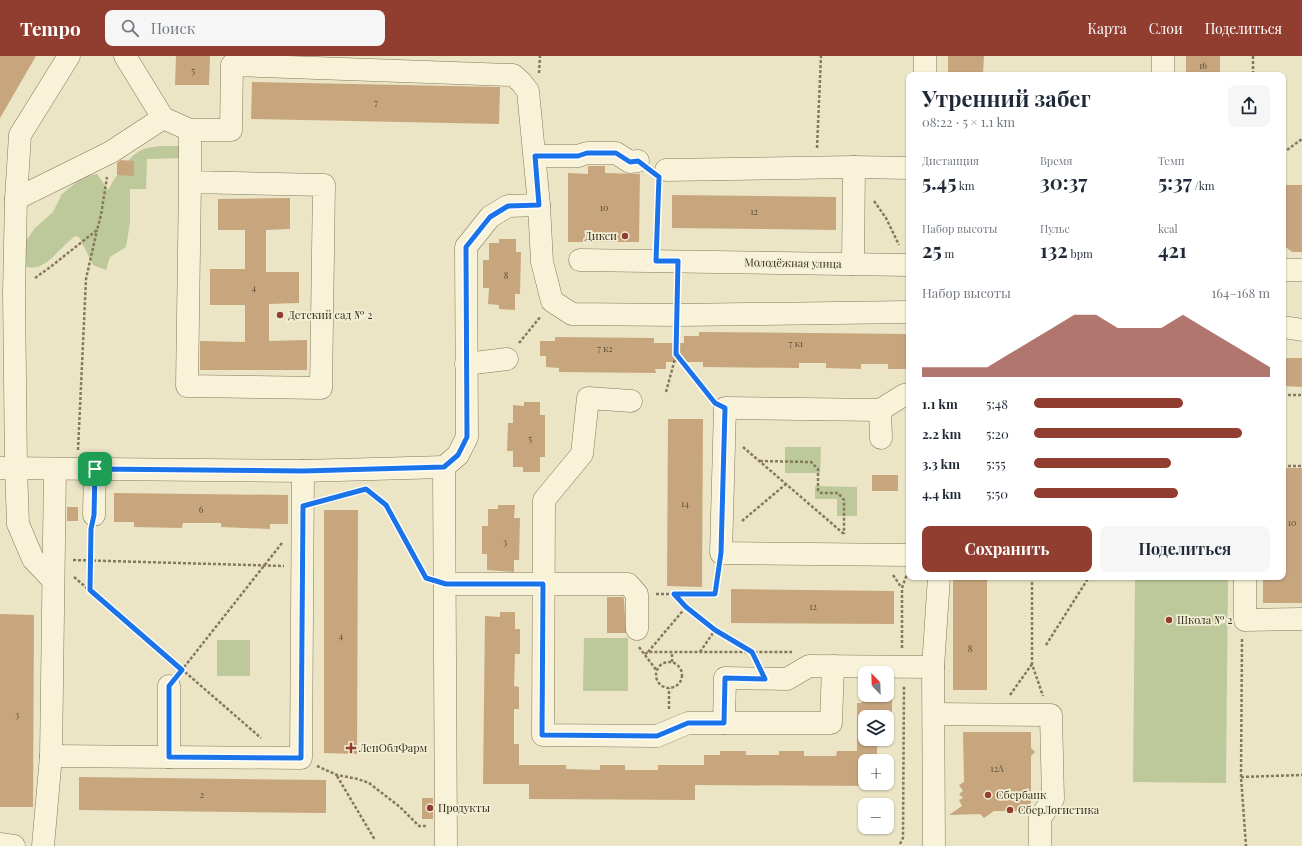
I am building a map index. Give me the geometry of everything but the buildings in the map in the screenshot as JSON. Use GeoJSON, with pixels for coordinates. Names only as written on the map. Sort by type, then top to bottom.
{"type":"FeatureCollection","features":[{"type":"Feature","properties":{"kind":"street"},"geometry":{"type":"LineString","coordinates":[[54,570],[32,559],[18,524],[8,468],[9,300],[20,135],[69,56]]}},
{"type":"Feature","properties":{"kind":"street"},"geometry":{"type":"LineString","coordinates":[[125,56],[163,118],[190,130],[231,130],[232,61],[364,63],[512,75],[521,82],[528,91],[535,156],[542,262],[552,301],[572,314],[677,315],[906,312]]}},
{"type":"Feature","properties":{"kind":"street"},"geometry":{"type":"LineString","coordinates":[[924,72],[925,56]]}},
{"type":"Feature","properties":{"kind":"street"},"geometry":{"type":"LineString","coordinates":[[1163,56],[1163,72]]}},
{"type":"Feature","properties":{"kind":"street"},"geometry":{"type":"LineString","coordinates":[[16,199],[110,152],[163,118]]}},
{"type":"Feature","properties":{"kind":"street"},"geometry":{"type":"LineString","coordinates":[[190,130],[187,386],[321,388],[324,184],[190,182]]}},
{"type":"Feature","properties":{"kind":"street"},"geometry":{"type":"LineString","coordinates":[[535,156],[578,156],[587,153],[616,153],[630,162],[638,161]]}},
{"type":"Feature","properties":{"kind":"street"},"geometry":{"type":"LineString","coordinates":[[662,177],[830,168],[854,173],[906,168]]}},
{"type":"Feature","properties":{"kind":"street"},"geometry":{"type":"LineString","coordinates":[[853,264],[854,173]]}},
{"type":"Feature","properties":{"kind":"street"},"geometry":{"type":"LineString","coordinates":[[8,468],[303,471],[444,467],[458,455],[467,437],[466,247],[490,217],[508,206],[539,205]]}},
{"type":"Feature","properties":{"kind":"street","name":"Молодёжная улица"},"geometry":{"type":"LineString","coordinates":[[580,260],[853,264],[906,258]]}},
{"type":"Feature","properties":{"kind":"street"},"geometry":{"type":"LineString","coordinates":[[1286,270],[1302,270]]}},
{"type":"Feature","properties":{"kind":"street"},"geometry":{"type":"LineString","coordinates":[[1286,327],[1302,330]]}},
{"type":"Feature","properties":{"kind":"street"},"geometry":{"type":"LineString","coordinates":[[466,364],[507,359]]}},
{"type":"Feature","properties":{"kind":"street"},"geometry":{"type":"LineString","coordinates":[[906,395],[880,410],[725,408],[721,546],[860,554],[906,555]]}},
{"type":"Feature","properties":{"kind":"street"},"geometry":{"type":"LineString","coordinates":[[631,401],[588,398],[582,454],[544,500],[542,735],[657,736],[688,723],[831,723],[833,666]]}},
{"type":"Feature","properties":{"kind":"street"},"geometry":{"type":"LineString","coordinates":[[880,410],[881,438]]}},
{"type":"Feature","properties":{"kind":"street"},"geometry":{"type":"LineString","coordinates":[[444,467],[446,584],[446,846]]}},
{"type":"Feature","properties":{"kind":"street"},"geometry":{"type":"LineString","coordinates":[[43,846],[51,756],[55,469]]}},
{"type":"Feature","properties":{"kind":"street"},"geometry":{"type":"LineString","coordinates":[[86,469],[94,515]]}},
{"type":"Feature","properties":{"kind":"street"},"geometry":{"type":"LineString","coordinates":[[51,756],[301,758],[303,471]]}},
{"type":"Feature","properties":{"kind":"street"},"geometry":{"type":"LineString","coordinates":[[934,846],[933,667],[939,580]]}},
{"type":"Feature","properties":{"kind":"street"},"geometry":{"type":"LineString","coordinates":[[1245,580],[1245,620],[1302,619]]}},
{"type":"Feature","properties":{"kind":"street"},"geometry":{"type":"LineString","coordinates":[[446,584],[628,584],[637,594],[637,629]]}},
{"type":"Feature","properties":{"kind":"street"},"geometry":{"type":"LineString","coordinates":[[724,723],[725,678],[787,679],[809,666],[933,667]]}},
{"type":"Feature","properties":{"kind":"street"},"geometry":{"type":"LineString","coordinates":[[169,757],[176,678]]}},
{"type":"Feature","properties":{"kind":"street"},"geometry":{"type":"LineString","coordinates":[[934,714],[1051,715],[1052,799],[1040,818],[1040,846]]}},
{"type":"Feature","properties":{"kind":"street"},"geometry":{"type":"LineString","coordinates":[[0,844],[14,846]]}},
{"type":"Feature","properties":{"kind":"path"},"geometry":{"type":"LineString","coordinates":[[821,56],[817,150],[830,168]]}},
{"type":"Feature","properties":{"kind":"path"},"geometry":{"type":"LineString","coordinates":[[1253,56],[1253,72]]}},
{"type":"Feature","properties":{"kind":"path"},"geometry":{"type":"LineString","coordinates":[[1286,151],[1302,139]]}},
{"type":"Feature","properties":{"kind":"path"},"geometry":{"type":"LineString","coordinates":[[86,469],[86,279],[101,215],[110,152]]}},
{"type":"Feature","properties":{"kind":"path"},"geometry":{"type":"LineString","coordinates":[[854,173],[886,218],[906,258]]}},
{"type":"Feature","properties":{"kind":"path"},"geometry":{"type":"LineString","coordinates":[[662,177],[667,261],[677,315],[676,354],[666,392]]}},
{"type":"Feature","properties":{"kind":"path"},"geometry":{"type":"LineString","coordinates":[[9,300],[97,230]]}},
{"type":"Feature","properties":{"kind":"path"},"geometry":{"type":"LineString","coordinates":[[507,359],[552,301]]}},
{"type":"Feature","properties":{"kind":"path"},"geometry":{"type":"LineString","coordinates":[[676,354],[715,403],[725,408]]}},
{"type":"Feature","properties":{"kind":"path"},"geometry":{"type":"LineString","coordinates":[[1286,395],[1302,395]]}},
{"type":"Feature","properties":{"kind":"path"},"geometry":{"type":"LineString","coordinates":[[724,431],[854,542],[860,554]]}},
{"type":"Feature","properties":{"kind":"path"},"geometry":{"type":"LineString","coordinates":[[759,461],[811,462],[818,469],[818,490],[821,493],[838,493],[844,500],[844,534]]}},
{"type":"Feature","properties":{"kind":"path"},"geometry":{"type":"LineString","coordinates":[[1286,466],[1302,466]]}},
{"type":"Feature","properties":{"kind":"path"},"geometry":{"type":"LineString","coordinates":[[637,594],[715,594],[721,546],[786,484]]}},
{"type":"Feature","properties":{"kind":"path"},"geometry":{"type":"LineString","coordinates":[[176,678],[303,516],[366,489],[386,505],[426,578],[446,584]]}},
{"type":"Feature","properties":{"kind":"path"},"geometry":{"type":"LineString","coordinates":[[90,590],[91,529],[94,515]]}},
{"type":"Feature","properties":{"kind":"path"},"geometry":{"type":"LineString","coordinates":[[54,570],[90,560],[302,567]]}},
{"type":"Feature","properties":{"kind":"path"},"geometry":{"type":"LineString","coordinates":[[54,570],[90,590],[176,678],[265,741],[273,757]]}},
{"type":"Feature","properties":{"kind":"path"},"geometry":{"type":"LineString","coordinates":[[900,844],[903,838],[904,667],[901,635],[902,588],[906,577]]}},
{"type":"Feature","properties":{"kind":"path"},"geometry":{"type":"LineString","coordinates":[[1032,580],[1032,664],[1051,715]]}},
{"type":"Feature","properties":{"kind":"path"},"geometry":{"type":"LineString","coordinates":[[1046,645],[1087,580]]}},
{"type":"Feature","properties":{"kind":"path"},"geometry":{"type":"LineString","coordinates":[[674,594],[686,607],[715,630],[752,652],[765,679]]}},
{"type":"Feature","properties":{"kind":"path"},"geometry":{"type":"LineString","coordinates":[[644,654],[648,652],[686,607]]}},
{"type":"Feature","properties":{"kind":"path"},"geometry":{"type":"LineString","coordinates":[[1245,620],[1242,630],[1241,777],[1246,846]]}},
{"type":"Feature","properties":{"kind":"path"},"geometry":{"type":"LineString","coordinates":[[637,629],[637,644],[657,671]]}},
{"type":"Feature","properties":{"kind":"path"},"geometry":{"type":"LineString","coordinates":[[700,652],[715,630]]}},
{"type":"Feature","properties":{"kind":"path"},"geometry":{"type":"LineString","coordinates":[[648,652],[799,652]]}},
{"type":"Feature","properties":{"kind":"path"},"geometry":{"type":"LineString","coordinates":[[672,652],[672,662]]}},
{"type":"Feature","properties":{"kind":"path"},"geometry":{"type":"LineString","coordinates":[[666,662],[672,662],[678,665],[681,670],[682,676],[680,682],[669,688],[663,686],[656,676],[657,671],[660,665],[666,662]]}},
{"type":"Feature","properties":{"kind":"path"},"geometry":{"type":"LineString","coordinates":[[995,714],[1032,664]]}},
{"type":"Feature","properties":{"kind":"path"},"geometry":{"type":"LineString","coordinates":[[301,758],[337,775],[358,779],[368,783],[400,807],[419,826],[435,826]]}},
{"type":"Feature","properties":{"kind":"path"},"geometry":{"type":"LineString","coordinates":[[337,775],[375,840]]}},
{"type":"Feature","properties":{"kind":"path"},"geometry":{"type":"LineString","coordinates":[[1241,777],[1302,775]]}},
{"type":"Feature","properties":{"kind":"green space"},"geometry":{"type":"Polygon","coordinates":[[[181,146],[180,158],[147,159],[146,189],[130,189],[130,223],[126,247],[110,257],[106,270],[93,265],[79,237],[75,236],[47,262],[37,267],[25,267],[20,261],[26,241],[35,228],[53,212],[62,194],[84,176],[97,174],[108,190],[123,166],[133,155],[150,147],[181,146]]]}},
{"type":"Feature","properties":{"kind":"green space"},"geometry":{"type":"Polygon","coordinates":[[[785,447],[821,447],[820,473],[785,473],[785,447]]]}},
{"type":"Feature","properties":{"kind":"green space"},"geometry":{"type":"Polygon","coordinates":[[[815,486],[857,487],[857,516],[837,516],[837,499],[815,499],[815,486]]]}},
{"type":"Feature","properties":{"kind":"green space"},"geometry":{"type":"Polygon","coordinates":[[[1135,580],[1228,580],[1226,783],[1133,782],[1135,580]]]}},
{"type":"Feature","properties":{"kind":"green space"},"geometry":{"type":"Polygon","coordinates":[[[584,638],[628,638],[628,691],[583,691],[584,638]]]}},
{"type":"Feature","properties":{"kind":"green space"},"geometry":{"type":"Polygon","coordinates":[[[217,640],[250,640],[250,676],[217,676],[217,640]]]}},
{"type":"Feature","properties":{"kind":"place","name":"Дикси"},"geometry":{"type":"Point","coordinates":[625,236]}},
{"type":"Feature","properties":{"kind":"place","name":"Детский сад № 2"},"geometry":{"type":"Point","coordinates":[280,315]}},
{"type":"Feature","properties":{"kind":"place","name":"Школа № 2"},"geometry":{"type":"Point","coordinates":[1169,620]}},
{"type":"Feature","properties":{"kind":"place","name":"ЛенОблФарм"},"geometry":{"type":"Point","coordinates":[351,748]}},
{"type":"Feature","properties":{"kind":"place","name":"Сбербанк"},"geometry":{"type":"Point","coordinates":[988,795]}},
{"type":"Feature","properties":{"kind":"place","name":"Продукты"},"geometry":{"type":"Point","coordinates":[430,808]}},
{"type":"Feature","properties":{"kind":"place","name":"СберЛогистика"},"geometry":{"type":"Point","coordinates":[1010,810]}},
{"type":"Feature","properties":{"kind":"route"},"geometry":{"type":"LineString","coordinates":[[587,153],[616,153],[630,162],[638,161],[659,177],[656,261],[678,261],[676,354],[715,403],[725,408],[721,553],[715,594],[674,594],[686,607],[715,630],[752,652],[765,679],[725,678],[724,723],[688,723],[657,736],[542,735],[543,584],[446,584],[426,578],[386,505],[366,489],[303,506],[301,758],[169,757],[169,686],[182,670],[90,590],[91,529],[94,515],[95,469],[303,471],[444,467],[458,455],[467,437],[466,247],[490,217],[508,206],[539,205],[535,156],[578,156],[587,153]]}}]}
